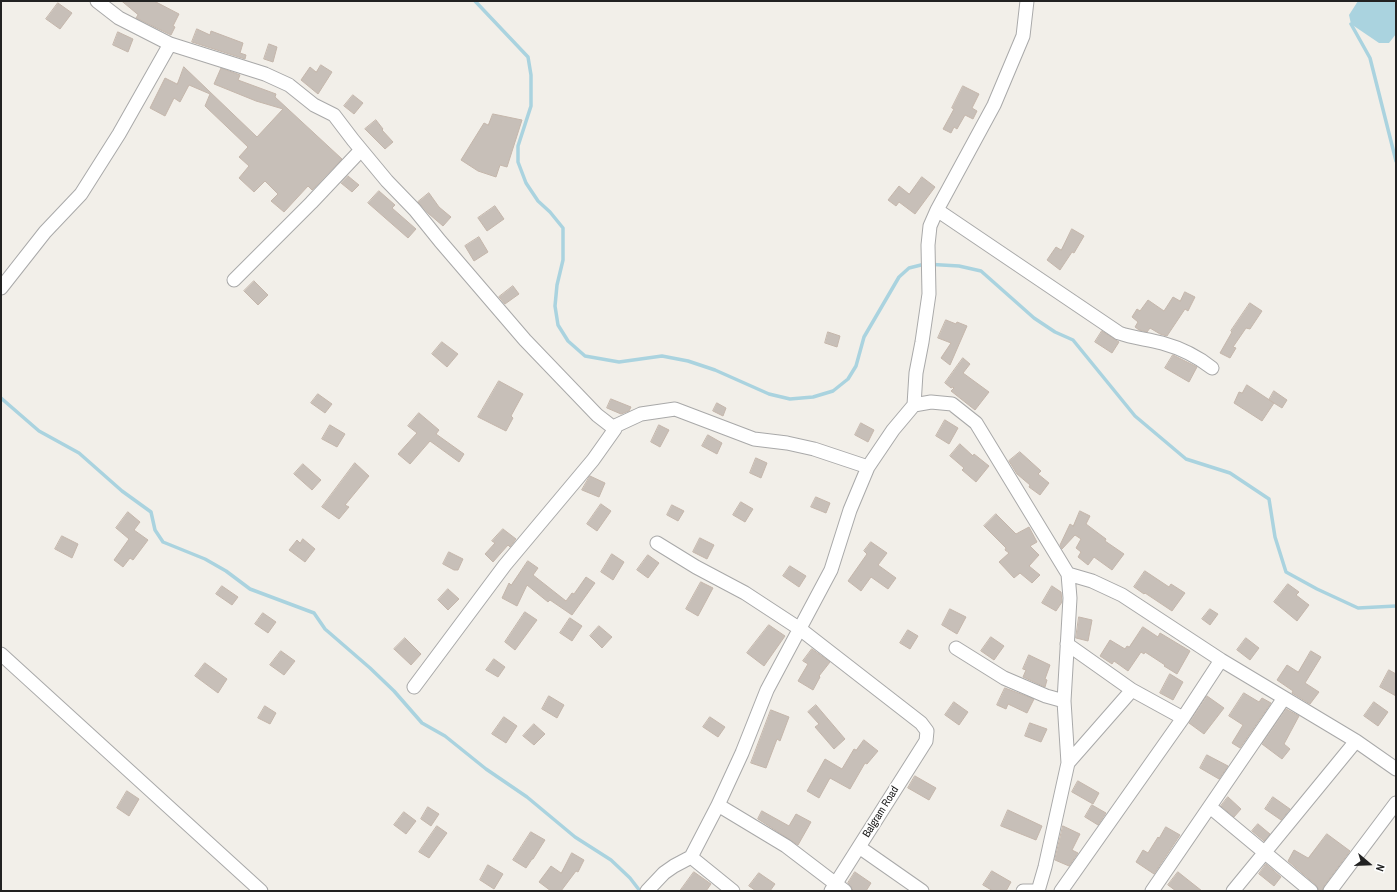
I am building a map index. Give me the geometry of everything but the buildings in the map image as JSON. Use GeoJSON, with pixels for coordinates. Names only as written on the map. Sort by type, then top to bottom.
{"type":"FeatureCollection","features":[{"type":"Feature","properties":{"kind":"street"},"geometry":{"type":"LineString","coordinates":[[97,1],[120,18],[170,44],[265,74],[289,85],[314,105],[334,115],[361,150],[415,210],[525,340],[597,415],[613,427]]}},
{"type":"Feature","properties":{"kind":"street"},"geometry":{"type":"LineString","coordinates":[[647,890],[674,866],[691,857],[718,805],[742,753],[767,690],[831,570],[850,510],[868,467],[893,430],[914,405],[916,374],[929,294],[928,245],[930,226],[937,210],[994,105],[1023,36],[1027,1]]}},
{"type":"Feature","properties":{"kind":"street"},"geometry":{"type":"LineString","coordinates":[[1,288],[45,232],[81,194],[119,134],[170,44]]}},
{"type":"Feature","properties":{"kind":"street"},"geometry":{"type":"LineString","coordinates":[[234,280],[311,203],[361,150]]}},
{"type":"Feature","properties":{"kind":"street"},"geometry":{"type":"LineString","coordinates":[[937,210],[1118,334],[1175,347],[1188,352],[1212,368]]}},
{"type":"Feature","properties":{"kind":"street"},"geometry":{"type":"LineString","coordinates":[[914,405],[930,402],[952,404],[976,423],[1068,574],[1070,598],[1064,701],[1068,763],[1045,867],[1038,891],[1023,891]]}},
{"type":"Feature","properties":{"kind":"street"},"geometry":{"type":"LineString","coordinates":[[613,427],[641,414],[675,409],[754,439],[814,450],[868,467]]}},
{"type":"Feature","properties":{"kind":"street"},"geometry":{"type":"LineString","coordinates":[[414,687],[505,565],[593,460],[615,429],[613,427]]}},
{"type":"Feature","properties":{"kind":"street"},"geometry":{"type":"LineString","coordinates":[[657,544],[745,593],[800,629]]}},
{"type":"Feature","properties":{"kind":"street"},"geometry":{"type":"LineString","coordinates":[[1068,574],[1092,581],[1122,595],[1221,660],[1356,741],[1396,769]]}},
{"type":"Feature","properties":{"kind":"street","name":"Balgram Road"},"geometry":{"type":"LineString","coordinates":[[800,629],[921,723],[927,732],[926,741],[859,847],[837,889]]}},
{"type":"Feature","properties":{"kind":"street"},"geometry":{"type":"LineString","coordinates":[[1067,644],[1132,690],[1183,718]]}},
{"type":"Feature","properties":{"kind":"street"},"geometry":{"type":"LineString","coordinates":[[956,648],[1004,678],[1046,696],[1064,701]]}},
{"type":"Feature","properties":{"kind":"street"},"geometry":{"type":"LineString","coordinates":[[1,654],[261,891]]}},
{"type":"Feature","properties":{"kind":"street"},"geometry":{"type":"LineString","coordinates":[[1061,891],[1183,718],[1221,660]]}},
{"type":"Feature","properties":{"kind":"street"},"geometry":{"type":"LineString","coordinates":[[1068,763],[1132,690]]}},
{"type":"Feature","properties":{"kind":"street"},"geometry":{"type":"LineString","coordinates":[[1152,891],[1284,698]]}},
{"type":"Feature","properties":{"kind":"street"},"geometry":{"type":"LineString","coordinates":[[1233,891],[1356,741]]}},
{"type":"Feature","properties":{"kind":"street"},"geometry":{"type":"LineString","coordinates":[[1330,891],[1396,803]]}},
{"type":"Feature","properties":{"kind":"street"},"geometry":{"type":"LineString","coordinates":[[718,805],[786,846],[837,889]]}},
{"type":"Feature","properties":{"kind":"street"},"geometry":{"type":"LineString","coordinates":[[1210,807],[1311,891]]}},
{"type":"Feature","properties":{"kind":"street"},"geometry":{"type":"LineString","coordinates":[[859,847],[922,891]]}},
{"type":"Feature","properties":{"kind":"street"},"geometry":{"type":"LineString","coordinates":[[691,857],[733,891]]}},
{"type":"Feature","properties":{"kind":"water"},"geometry":{"type":"Polygon","coordinates":[[[1358,1],[1396,1],[1396,34],[1389,43],[1379,43],[1351,24],[1349,15],[1358,1]]]}},
{"type":"Feature","properties":{"kind":"waterway"},"geometry":{"type":"LineString","coordinates":[[475,1],[528,57],[531,75],[531,106],[518,146],[518,162],[526,183],[538,201],[550,212],[563,228],[563,260],[557,285],[555,306],[558,325],[568,341],[585,356],[619,362],[662,356],[688,361],[715,370],[769,394],[790,399],[813,397],[833,391],[848,379],[856,366],[864,337],[899,277],[909,268],[925,264],[959,266],[981,271],[1034,318],[1055,332],[1073,340],[1135,416],[1186,459],[1230,473],[1269,499],[1275,537],[1286,572],[1317,589],[1358,608],[1396,606]]}},
{"type":"Feature","properties":{"kind":"waterway"},"geometry":{"type":"LineString","coordinates":[[1351,24],[1370,58],[1396,161]]}},
{"type":"Feature","properties":{"kind":"waterway"},"geometry":{"type":"LineString","coordinates":[[1,398],[39,431],[79,453],[122,491],[151,512],[155,530],[163,542],[205,559],[226,571],[250,589],[314,613],[325,629],[394,691],[422,723],[445,736],[486,769],[527,797],[575,837],[611,860],[630,878],[640,891]]}}]}
